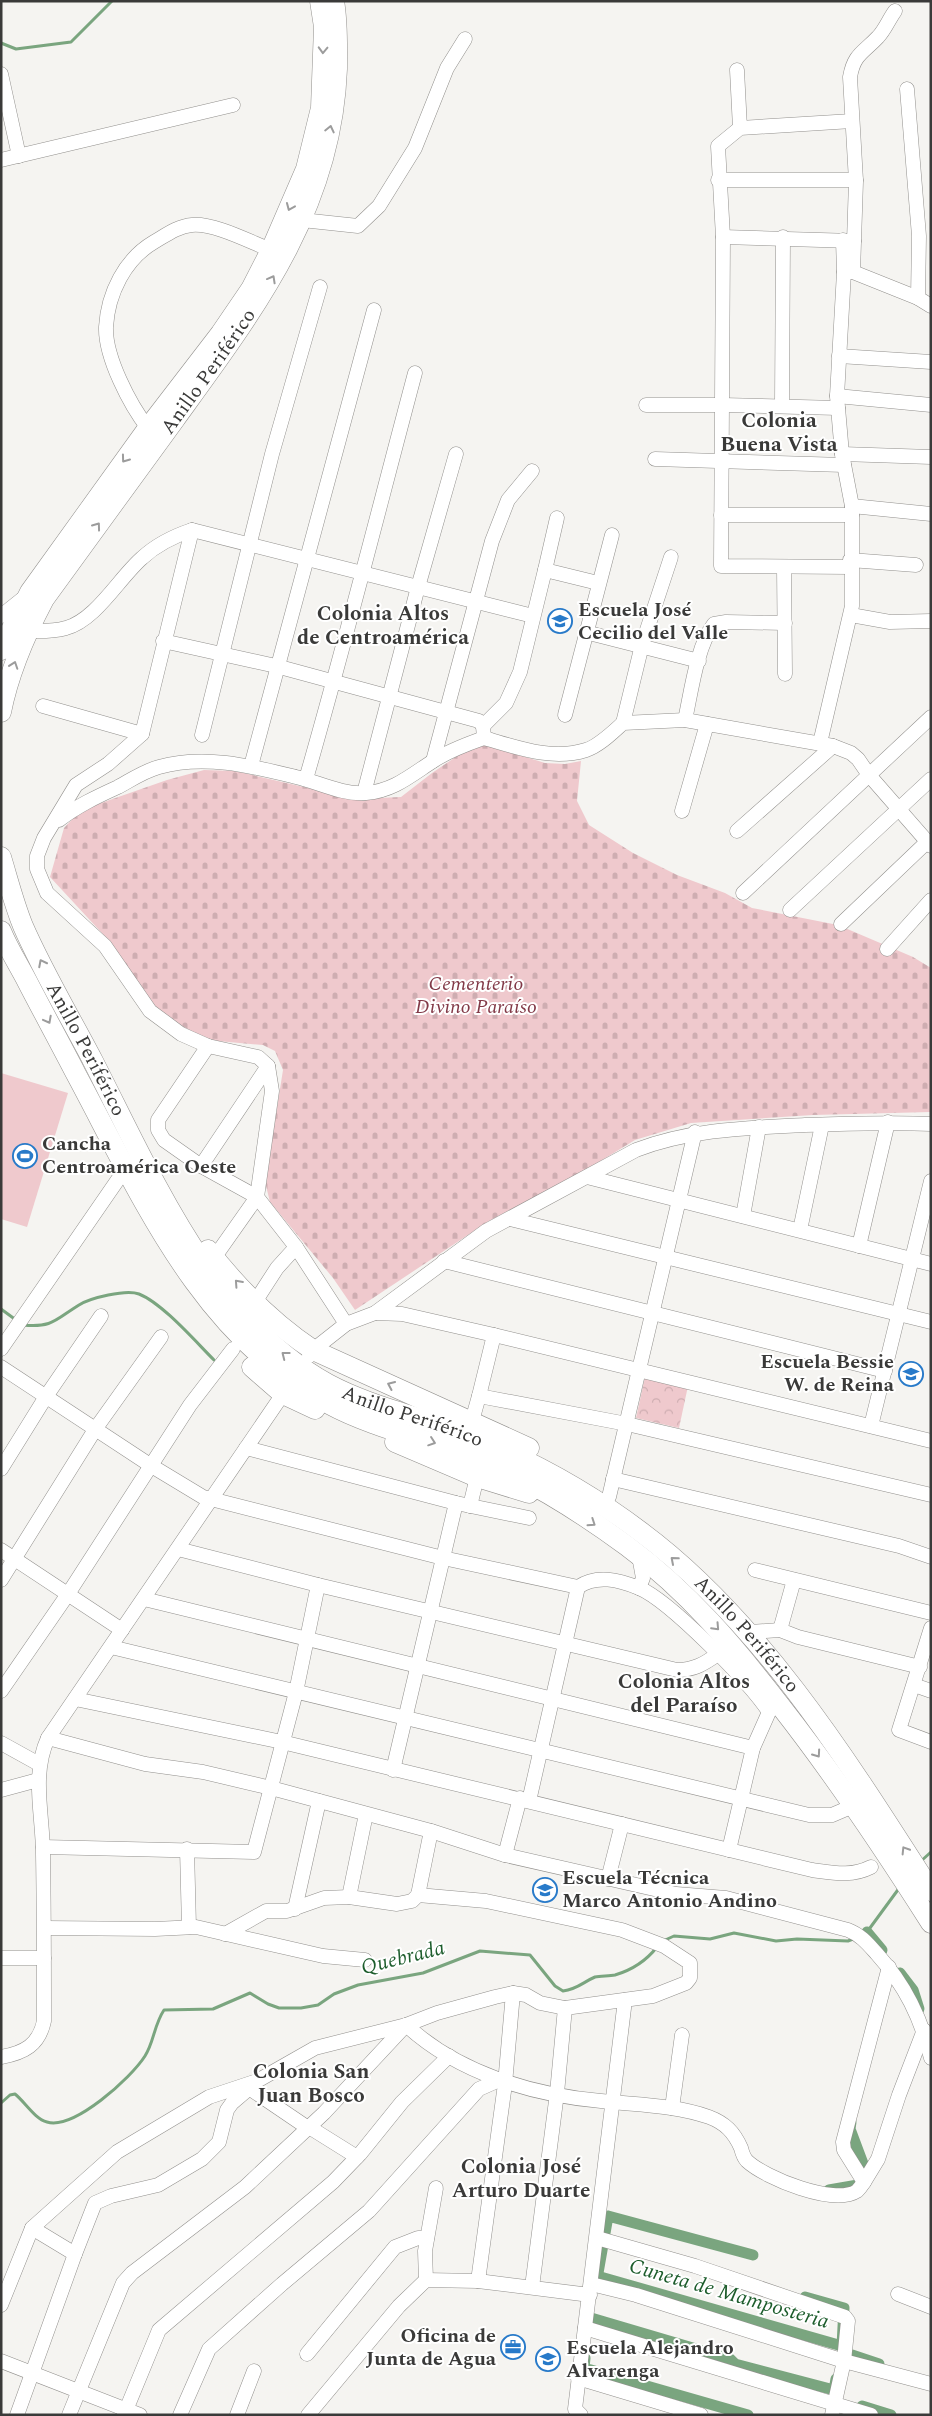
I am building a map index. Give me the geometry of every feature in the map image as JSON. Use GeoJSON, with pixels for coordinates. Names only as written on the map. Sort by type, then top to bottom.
{"type":"FeatureCollection","features":[{"type":"Feature","properties":{"kind":"highway","name":"Anillo Periférico"},"geometry":{"type":"LineString","coordinates":[[1,650],[30,592],[148,428],[226,325],[251,289],[271,250],[306,169],[321,108],[324,27],[320,1]]}},
{"type":"Feature","properties":{"kind":"highway","name":"Anillo Periférico"},"geometry":{"type":"LineString","coordinates":[[1,712],[6,690],[27,631],[44,599],[264,294],[302,220],[320,173],[335,106],[338,23],[334,1]]}},
{"type":"Feature","properties":{"kind":"highway","name":"Anillo Periférico"},"geometry":{"type":"LineString","coordinates":[[1,857],[24,926],[105,1084],[180,1228],[225,1293],[274,1347],[328,1384],[363,1400],[464,1434],[527,1462],[577,1490],[642,1532],[706,1587],[750,1632],[827,1735],[931,1891]]}},
{"type":"Feature","properties":{"kind":"highway","name":"Anillo Periférico"},"geometry":{"type":"LineString","coordinates":[[1,931],[165,1240],[187,1273],[244,1342],[272,1368],[305,1391],[334,1407],[472,1456],[522,1478],[639,1556],[694,1602],[735,1647],[813,1748],[931,1923]]}},
{"type":"Feature","properties":{"kind":"highway"},"geometry":{"type":"LineString","coordinates":[[105,1084],[137,1125],[202,1242],[214,1258],[255,1302],[310,1356],[472,1421],[611,1488],[642,1532]]}},
{"type":"Feature","properties":{"kind":"highway"},"geometry":{"type":"LineString","coordinates":[[90,1100],[98,1139],[168,1266],[207,1319],[233,1349],[284,1393],[477,1477],[564,1505]]}},
{"type":"Feature","properties":{"kind":"street"},"geometry":{"type":"LineString","coordinates":[[737,831],[826,744],[851,615],[852,510],[843,459],[838,402],[839,356],[849,272],[849,240],[856,180],[850,77],[852,65],[860,52],[878,36],[895,11]]}},
{"type":"Feature","properties":{"kind":"street"},"geometry":{"type":"LineString","coordinates":[[302,220],[358,226],[379,206],[415,148],[448,68],[465,39]]}},
{"type":"Feature","properties":{"kind":"street"},"geometry":{"type":"LineString","coordinates":[[737,70],[740,128]]}},
{"type":"Feature","properties":{"kind":"street"},"geometry":{"type":"LineString","coordinates":[[1,74],[19,156]]}},
{"type":"Feature","properties":{"kind":"street"},"geometry":{"type":"LineString","coordinates":[[907,89],[919,236],[918,298]]}},
{"type":"Feature","properties":{"kind":"street"},"geometry":{"type":"LineString","coordinates":[[1,160],[233,105]]}},
{"type":"Feature","properties":{"kind":"street"},"geometry":{"type":"LineString","coordinates":[[852,121],[740,128],[718,146],[718,180],[723,237],[721,566],[916,565]]}},
{"type":"Feature","properties":{"kind":"street"},"geometry":{"type":"LineString","coordinates":[[718,180],[856,180]]}},
{"type":"Feature","properties":{"kind":"street"},"geometry":{"type":"LineString","coordinates":[[148,428],[132,407],[121,383],[106,329],[119,278],[135,256],[145,247],[179,228],[191,225],[213,228],[271,250]]}},
{"type":"Feature","properties":{"kind":"street"},"geometry":{"type":"LineString","coordinates":[[723,237],[849,240]]}},
{"type":"Feature","properties":{"kind":"street"},"geometry":{"type":"LineString","coordinates":[[782,406],[783,237]]}},
{"type":"Feature","properties":{"kind":"street"},"geometry":{"type":"LineString","coordinates":[[849,272],[918,298],[931,306]]}},
{"type":"Feature","properties":{"kind":"street"},"geometry":{"type":"LineString","coordinates":[[202,736],[272,454],[320,287]]}},
{"type":"Feature","properties":{"kind":"street"},"geometry":{"type":"LineString","coordinates":[[251,766],[276,666],[374,310]]}},
{"type":"Feature","properties":{"kind":"street"},"geometry":{"type":"LineString","coordinates":[[839,356],[931,362]]}},
{"type":"Feature","properties":{"kind":"street"},"geometry":{"type":"LineString","coordinates":[[306,779],[334,684],[354,609],[361,574],[415,373]]}},
{"type":"Feature","properties":{"kind":"street"},"geometry":{"type":"LineString","coordinates":[[646,406],[782,406],[838,402],[931,405]]}},
{"type":"Feature","properties":{"kind":"street"},"geometry":{"type":"LineString","coordinates":[[364,793],[418,587],[456,454]]}},
{"type":"Feature","properties":{"kind":"street"},"geometry":{"type":"LineString","coordinates":[[655,459],[931,457]]}},
{"type":"Feature","properties":{"kind":"street"},"geometry":{"type":"LineString","coordinates":[[433,761],[492,541],[508,500],[532,471]]}},
{"type":"Feature","properties":{"kind":"street"},"geometry":{"type":"LineString","coordinates":[[721,515],[852,510],[931,514]]}},
{"type":"Feature","properties":{"kind":"street"},"geometry":{"type":"LineString","coordinates":[[52,826],[89,799],[156,768],[197,760],[251,766],[306,779],[336,789],[364,793],[386,790],[408,779],[433,761],[484,732],[506,703],[520,672],[557,518]]}},
{"type":"Feature","properties":{"kind":"street"},"geometry":{"type":"LineString","coordinates":[[192,530],[163,641],[142,734],[108,764],[76,785],[44,838],[37,856],[37,869],[47,893],[105,946],[150,1012],[181,1034],[208,1046],[258,1057],[268,1066],[272,1091],[257,1197],[214,1258]]}},
{"type":"Feature","properties":{"kind":"street"},"geometry":{"type":"LineString","coordinates":[[27,631],[46,632],[67,628],[86,617],[142,557],[175,535],[192,530],[533,616]]}},
{"type":"Feature","properties":{"kind":"street"},"geometry":{"type":"LineString","coordinates":[[565,715],[585,632],[612,535]]}},
{"type":"Feature","properties":{"kind":"street"},"geometry":{"type":"LineString","coordinates":[[163,641],[276,666],[334,684],[446,711],[479,721],[484,732],[530,752],[565,754],[587,750],[610,735],[623,723],[642,645],[671,557]]}},
{"type":"Feature","properties":{"kind":"street"},"geometry":{"type":"LineString","coordinates":[[784,567],[785,674]]}},
{"type":"Feature","properties":{"kind":"street"},"geometry":{"type":"LineString","coordinates":[[545,570],[598,583]]}},
{"type":"Feature","properties":{"kind":"street"},"geometry":{"type":"LineString","coordinates":[[1,616],[30,592]]}},
{"type":"Feature","properties":{"kind":"street"},"geometry":{"type":"LineString","coordinates":[[851,615],[890,622],[931,621]]}},
{"type":"Feature","properties":{"kind":"street"},"geometry":{"type":"LineString","coordinates":[[685,720],[699,661],[709,630],[718,622],[785,623]]}},
{"type":"Feature","properties":{"kind":"street"},"geometry":{"type":"LineString","coordinates":[[585,632],[699,661]]}},
{"type":"Feature","properties":{"kind":"street"},"geometry":{"type":"LineString","coordinates":[[43,706],[142,734]]}},
{"type":"Feature","properties":{"kind":"street"},"geometry":{"type":"LineString","coordinates":[[743,893],[931,717]]}},
{"type":"Feature","properties":{"kind":"street"},"geometry":{"type":"LineString","coordinates":[[623,723],[685,720],[826,744],[851,753],[858,759],[869,775],[929,844],[841,924]]}},
{"type":"Feature","properties":{"kind":"street"},"geometry":{"type":"LineString","coordinates":[[682,811],[707,724]]}},
{"type":"Feature","properties":{"kind":"street"},"geometry":{"type":"LineString","coordinates":[[790,910],[931,779]]}},
{"type":"Feature","properties":{"kind":"street"},"geometry":{"type":"LineString","coordinates":[[887,949],[931,900]]}},
{"type":"Feature","properties":{"kind":"street"},"geometry":{"type":"LineString","coordinates":[[208,1046],[158,1120],[158,1130],[164,1140],[201,1166],[257,1197],[296,1247],[346,1324]]}},
{"type":"Feature","properties":{"kind":"street"},"geometry":{"type":"LineString","coordinates":[[201,1166],[268,1066]]}},
{"type":"Feature","properties":{"kind":"street"},"geometry":{"type":"LineString","coordinates":[[310,1356],[346,1324],[375,1313],[444,1260],[486,1231],[636,1150],[657,1142],[695,1132],[759,1127],[888,1122],[931,1124]]}},
{"type":"Feature","properties":{"kind":"street"},"geometry":{"type":"LineString","coordinates":[[859,1246],[888,1122]]}},
{"type":"Feature","properties":{"kind":"street"},"geometry":{"type":"LineString","coordinates":[[800,1230],[822,1125]]}},
{"type":"Feature","properties":{"kind":"street"},"geometry":{"type":"LineString","coordinates":[[743,1216],[759,1127]]}},
{"type":"Feature","properties":{"kind":"street"},"geometry":{"type":"LineString","coordinates":[[695,1132],[611,1488],[899,1546],[931,1557]]}},
{"type":"Feature","properties":{"kind":"street"},"geometry":{"type":"LineString","coordinates":[[587,1177],[931,1264]]}},
{"type":"Feature","properties":{"kind":"street"},"geometry":{"type":"LineString","coordinates":[[1,1349],[119,1178]]}},
{"type":"Feature","properties":{"kind":"street"},"geometry":{"type":"LineString","coordinates":[[871,1426],[931,1181]]}},
{"type":"Feature","properties":{"kind":"street"},"geometry":{"type":"LineString","coordinates":[[510,1219],[666,1259],[931,1322]]}},
{"type":"Feature","properties":{"kind":"street"},"geometry":{"type":"LineString","coordinates":[[255,1302],[277,1268],[296,1247]]}},
{"type":"Feature","properties":{"kind":"street"},"geometry":{"type":"LineString","coordinates":[[444,1260],[885,1371]]}},
{"type":"Feature","properties":{"kind":"street"},"geometry":{"type":"LineString","coordinates":[[375,1313],[402,1314],[494,1335],[931,1441]]}},
{"type":"Feature","properties":{"kind":"street"},"geometry":{"type":"LineString","coordinates":[[1,1469],[47,1395],[101,1316]]}},
{"type":"Feature","properties":{"kind":"street"},"geometry":{"type":"LineString","coordinates":[[472,1421],[494,1335]]}},
{"type":"Feature","properties":{"kind":"street"},"geometry":{"type":"LineString","coordinates":[[1,1580],[16,1559],[96,1428],[161,1337]]}},
{"type":"Feature","properties":{"kind":"street"},"geometry":{"type":"LineString","coordinates":[[1,1691],[68,1594],[190,1405],[233,1349]]}},
{"type":"Feature","properties":{"kind":"street"},"geometry":{"type":"LineString","coordinates":[[1,1367],[47,1395],[194,1493],[443,1558],[578,1587]]}},
{"type":"Feature","properties":{"kind":"street"},"geometry":{"type":"LineString","coordinates":[[1,2057],[24,2052],[38,2039],[42,2030],[45,1928],[43,1847],[38,1780],[39,1764],[48,1738],[284,1393]]}},
{"type":"Feature","properties":{"kind":"street"},"geometry":{"type":"LineString","coordinates":[[479,1396],[627,1424],[931,1495]]}},
{"type":"Feature","properties":{"kind":"street"},"geometry":{"type":"LineString","coordinates":[[246,1448],[463,1504],[529,1518]]}},
{"type":"Feature","properties":{"kind":"street"},"geometry":{"type":"LineString","coordinates":[[393,1770],[443,1558],[463,1504],[477,1477]]}},
{"type":"Feature","properties":{"kind":"street"},"geometry":{"type":"LineString","coordinates":[[178,1549],[318,1585],[677,1670],[690,1670],[701,1666],[718,1654]]}},
{"type":"Feature","properties":{"kind":"street"},"geometry":{"type":"LineString","coordinates":[[1,1550],[122,1630]]}},
{"type":"Feature","properties":{"kind":"street"},"geometry":{"type":"LineString","coordinates":[[638,1588],[643,1578],[639,1556]]}},
{"type":"Feature","properties":{"kind":"street"},"geometry":{"type":"LineString","coordinates":[[755,1570],[931,1613]]}},
{"type":"Feature","properties":{"kind":"street"},"geometry":{"type":"LineString","coordinates":[[505,1855],[540,1750],[578,1587],[587,1581],[600,1578],[638,1588],[676,1613],[718,1654],[769,1712],[753,1748],[729,1850]]}},
{"type":"Feature","properties":{"kind":"street"},"geometry":{"type":"LineString","coordinates":[[780,1630],[794,1580]]}},
{"type":"Feature","properties":{"kind":"street"},"geometry":{"type":"LineString","coordinates":[[43,1847],[254,1852],[296,1692],[318,1585]]}},
{"type":"Feature","properties":{"kind":"street"},"geometry":{"type":"LineString","coordinates":[[144,1599],[306,1640],[553,1697],[753,1748]]}},
{"type":"Feature","properties":{"kind":"street"},"geometry":{"type":"LineString","coordinates":[[750,1632],[780,1630],[798,1637],[920,1667]]}},
{"type":"Feature","properties":{"kind":"street"},"geometry":{"type":"LineString","coordinates":[[930,1632],[899,1730],[931,1742]]}},
{"type":"Feature","properties":{"kind":"street"},"geometry":{"type":"LineString","coordinates":[[111,1647],[823,1817],[853,1806]]}},
{"type":"Feature","properties":{"kind":"street"},"geometry":{"type":"LineString","coordinates":[[914,1684],[931,1691]]}},
{"type":"Feature","properties":{"kind":"street"},"geometry":{"type":"LineString","coordinates":[[75,1699],[282,1742],[812,1870],[846,1874],[871,1867]]}},
{"type":"Feature","properties":{"kind":"street"},"geometry":{"type":"LineString","coordinates":[[48,1738],[145,1764],[203,1772],[271,1788],[431,1831],[505,1855],[676,1894],[726,1898],[848,1930],[865,1940],[900,1982],[924,2030],[931,2058]]}},
{"type":"Feature","properties":{"kind":"street"},"geometry":{"type":"LineString","coordinates":[[1,1743],[39,1764]]}},
{"type":"Feature","properties":{"kind":"street"},"geometry":{"type":"LineString","coordinates":[[1,1790],[38,1780]]}},
{"type":"Feature","properties":{"kind":"street"},"geometry":{"type":"LineString","coordinates":[[295,1909],[318,1801]]}},
{"type":"Feature","properties":{"kind":"street"},"geometry":{"type":"LineString","coordinates":[[350,1897],[366,1814]]}},
{"type":"Feature","properties":{"kind":"street"},"geometry":{"type":"LineString","coordinates":[[608,1879],[622,1824]]}},
{"type":"Feature","properties":{"kind":"street"},"geometry":{"type":"LineString","coordinates":[[225,1934],[266,1911],[295,1909],[324,1898],[350,1897],[397,1904],[412,1901],[418,1895],[431,1831]]}},
{"type":"Feature","properties":{"kind":"street"},"geometry":{"type":"LineString","coordinates":[[187,1849],[189,1927]]}},
{"type":"Feature","properties":{"kind":"street"},"geometry":{"type":"LineString","coordinates":[[17,2415],[75,2254],[98,2201],[158,2185],[202,2159],[219,2142],[227,2110],[232,2103],[253,2085],[315,2048],[406,2025],[437,2013],[513,1993],[526,1994],[540,2002],[565,2008],[653,1996],[686,1983],[690,1978],[690,1963],[664,1946],[622,1930],[486,1901],[418,1895]]}},
{"type":"Feature","properties":{"kind":"street"},"geometry":{"type":"LineString","coordinates":[[45,1928],[155,1930],[189,1927],[323,1956],[365,1960]]}},
{"type":"Feature","properties":{"kind":"street"},"geometry":{"type":"LineString","coordinates":[[1,1958],[44,1958]]}},
{"type":"Feature","properties":{"kind":"street"},"geometry":{"type":"LineString","coordinates":[[862,2179],[844,2150],[843,2142],[889,1967]]}},
{"type":"Feature","properties":{"kind":"street"},"geometry":{"type":"LineString","coordinates":[[478,2281],[513,1993]]}},
{"type":"Feature","properties":{"kind":"street"},"geometry":{"type":"LineString","coordinates":[[581,2415],[575,2409],[578,2378],[590,2329],[602,2239],[613,2103],[625,2000]]}},
{"type":"Feature","properties":{"kind":"street"},"geometry":{"type":"LineString","coordinates":[[532,2287],[556,2097],[565,2008]]}},
{"type":"Feature","properties":{"kind":"street"},"geometry":{"type":"LineString","coordinates":[[406,2025],[417,2036],[450,2056],[502,2083],[556,2097],[696,2112],[719,2121],[735,2134],[743,2154],[771,2178],[797,2189],[838,2194],[856,2192],[862,2179],[878,2159],[899,2095],[924,2030]]}},
{"type":"Feature","properties":{"kind":"street"},"geometry":{"type":"LineString","coordinates":[[69,2415],[124,2283],[132,2273],[245,2187],[308,2128],[406,2025]]}},
{"type":"Feature","properties":{"kind":"street"},"geometry":{"type":"LineString","coordinates":[[672,2108],[682,2035]]}},
{"type":"Feature","properties":{"kind":"street"},"geometry":{"type":"LineString","coordinates":[[125,2412],[159,2330],[332,2182],[357,2157],[402,2102],[450,2056]]}},
{"type":"Feature","properties":{"kind":"street"},"geometry":{"type":"LineString","coordinates":[[180,2415],[209,2349],[282,2284],[369,2211],[479,2089],[502,2083]]}},
{"type":"Feature","properties":{"kind":"street"},"geometry":{"type":"LineString","coordinates":[[253,2085],[308,2128],[357,2157]]}},
{"type":"Feature","properties":{"kind":"street"},"geometry":{"type":"LineString","coordinates":[[1,2305],[32,2228],[117,2152],[209,2096],[253,2085]]}},
{"type":"Feature","properties":{"kind":"street"},"geometry":{"type":"LineString","coordinates":[[426,2280],[427,2238],[436,2188]]}},
{"type":"Feature","properties":{"kind":"street"},"geometry":{"type":"LineString","coordinates":[[32,2228],[75,2254]]}},
{"type":"Feature","properties":{"kind":"street"},"geometry":{"type":"LineString","coordinates":[[307,2354],[395,2247],[418,2238],[427,2238]]}},
{"type":"Feature","properties":{"kind":"street"},"geometry":{"type":"LineString","coordinates":[[602,2239],[695,2266],[842,2316],[848,2321],[849,2362],[838,2408]]}},
{"type":"Feature","properties":{"kind":"street"},"geometry":{"type":"LineString","coordinates":[[308,2415],[398,2306],[426,2280],[478,2281],[532,2287],[594,2288],[636,2294],[849,2362],[931,2384]]}},
{"type":"Feature","properties":{"kind":"street"},"geometry":{"type":"LineString","coordinates":[[898,2294],[931,2306]]}},
{"type":"Feature","properties":{"kind":"street"},"geometry":{"type":"LineString","coordinates":[[590,2329],[838,2408],[871,2415]]}},
{"type":"Feature","properties":{"kind":"street"},"geometry":{"type":"LineString","coordinates":[[1,2361],[78,2391],[125,2412],[140,2415]]}},
{"type":"Feature","properties":{"kind":"street"},"geometry":{"type":"LineString","coordinates":[[237,2415],[254,2371]]}},
{"type":"Feature","properties":{"kind":"street"},"geometry":{"type":"LineString","coordinates":[[578,2378],[701,2415]]}},
{"type":"Feature","properties":{"kind":"green space","name":"Cementerio Divino Paraíso"},"geometry":{"type":"Polygon","coordinates":[[[484,744],[545,763],[565,764],[581,761],[577,801],[589,825],[633,853],[677,875],[725,893],[752,908],[838,925],[913,957],[931,968],[931,1112],[813,1115],[691,1123],[635,1140],[584,1171],[489,1221],[355,1310],[333,1278],[270,1202],[266,1186],[267,1170],[283,1070],[275,1051],[263,1045],[207,1040],[175,1022],[154,1006],[112,944],[50,877],[64,828],[81,810],[167,780],[204,770],[235,771],[356,799],[401,797],[466,750],[484,744]]]}},
{"type":"Feature","properties":{"kind":"green space","name":"Cancha Centroamérica Oeste"},"geometry":{"type":"Polygon","coordinates":[[[1,1073],[68,1093],[27,1227],[1,1219],[1,1073]]]}},
{"type":"Feature","properties":{"kind":"green space"},"geometry":{"type":"Polygon","coordinates":[[[645,1377],[688,1386],[679,1428],[636,1418],[645,1377]]]}},
{"type":"Feature","properties":{"kind":"waterway"},"geometry":{"type":"LineString","coordinates":[[1,43],[16,49],[71,42],[112,1]]}},
{"type":"Feature","properties":{"kind":"waterway"},"geometry":{"type":"LineString","coordinates":[[23,1325],[48,1324],[79,1305],[108,1295],[117,1293],[139,1294],[158,1305],[214,1360]]}},
{"type":"Feature","properties":{"kind":"waterway"},"geometry":{"type":"LineString","coordinates":[[1,1309],[16,1320]]}},
{"type":"Feature","properties":{"kind":"waterway","name":"Quebrada"},"geometry":{"type":"LineString","coordinates":[[920,1862],[931,1852]]}},
{"type":"Feature","properties":{"kind":"waterway","name":"Quebrada"},"geometry":{"type":"LineString","coordinates":[[863,1934],[867,1932],[900,1887]]}},
{"type":"Feature","properties":{"kind":"waterway","name":"Cuneta de Mamposteria"},"geometry":{"type":"LineString","coordinates":[[867,1932],[882,1950]]}},
{"type":"Feature","properties":{"kind":"waterway","name":"Quebrada"},"geometry":{"type":"LineString","coordinates":[[663,1941],[674,1936],[710,1939],[734,1933],[776,1941],[797,1939],[848,1941],[853,1939]]}},
{"type":"Feature","properties":{"kind":"waterway","name":"Quebrada"},"geometry":{"type":"LineString","coordinates":[[1,2103],[10,2095],[15,2094],[34,2114],[47,2122],[58,2122],[72,2118],[101,2100],[128,2077],[148,2051],[164,2010],[213,2009],[250,1993],[268,2004],[279,2008],[301,2008],[318,2005],[334,1994],[358,1985],[423,1973],[480,1951],[530,1955],[555,1986],[563,1991],[577,1987],[595,1977],[615,1975],[627,1970],[643,1961],[657,1947]]}},
{"type":"Feature","properties":{"kind":"waterway","name":"Cuneta de Mamposteria"},"geometry":{"type":"LineString","coordinates":[[900,1973],[913,1990],[919,2009]]}},
{"type":"Feature","properties":{"kind":"waterway"},"geometry":{"type":"LineString","coordinates":[[829,2190],[858,2185],[865,2169],[850,2129],[851,2122]]}},
{"type":"Feature","properties":{"kind":"waterway"},"geometry":{"type":"LineString","coordinates":[[598,2273],[608,2216],[753,2255]]}},
{"type":"Feature","properties":{"kind":"waterway","name":"Cuneta de Mamposteria"},"geometry":{"type":"LineString","coordinates":[[597,2276],[842,2346],[844,2308],[805,2297]]}},
{"type":"Feature","properties":{"kind":"waterway","name":"Cuneta de Mamposteria"},"geometry":{"type":"LineString","coordinates":[[591,2318],[730,2359],[735,2364],[834,2390],[836,2379]]}},
{"type":"Feature","properties":{"kind":"waterway","name":"Cuneta de Mamposteria"},"geometry":{"type":"LineString","coordinates":[[852,2355],[879,2364]]}},
{"type":"Feature","properties":{"kind":"waterway","name":"Cuneta de Mamposteria"},"geometry":{"type":"LineString","coordinates":[[585,2358],[584,2368],[748,2415]]}},
{"type":"Feature","properties":{"kind":"waterway","name":"Cuneta de Mamposteria"},"geometry":{"type":"LineString","coordinates":[[862,2406],[891,2415]]}},
{"type":"Feature","properties":{"kind":"place","name":"Escuela José Cecilio del Valle"},"geometry":{"type":"Point","coordinates":[560,621]}},
{"type":"Feature","properties":{"kind":"place","name":"Cancha Centroamérica Oeste"},"geometry":{"type":"Point","coordinates":[25,1156]}},
{"type":"Feature","properties":{"kind":"place","name":"Escuela Bessie W. de Reina"},"geometry":{"type":"Point","coordinates":[911,1374]}},
{"type":"Feature","properties":{"kind":"place","name":"Escuela Técnica Marco Antonio Andino"},"geometry":{"type":"Point","coordinates":[545,1890]}},
{"type":"Feature","properties":{"kind":"place","name":"Oficina de Junta de Agua"},"geometry":{"type":"Point","coordinates":[513,2347]}},
{"type":"Feature","properties":{"kind":"place","name":"Escuela Alejandro Alvarenga"},"geometry":{"type":"Point","coordinates":[548,2359]}},
{"type":"Feature","properties":{"kind":"district","name":"Colonia Buena Vista"},"geometry":{"type":"Point","coordinates":[779,433]}},
{"type":"Feature","properties":{"kind":"district","name":"Colonia Altos de Centroamérica"},"geometry":{"type":"Point","coordinates":[383,626]}},
{"type":"Feature","properties":{"kind":"district","name":"Colonia Altos del Paraíso"},"geometry":{"type":"Point","coordinates":[684,1694]}},
{"type":"Feature","properties":{"kind":"district","name":"Colonia San Juan Bosco"},"geometry":{"type":"Point","coordinates":[311,2084]}},
{"type":"Feature","properties":{"kind":"district","name":"Colonia José Arturo Duarte"},"geometry":{"type":"Point","coordinates":[521,2179]}}]}
